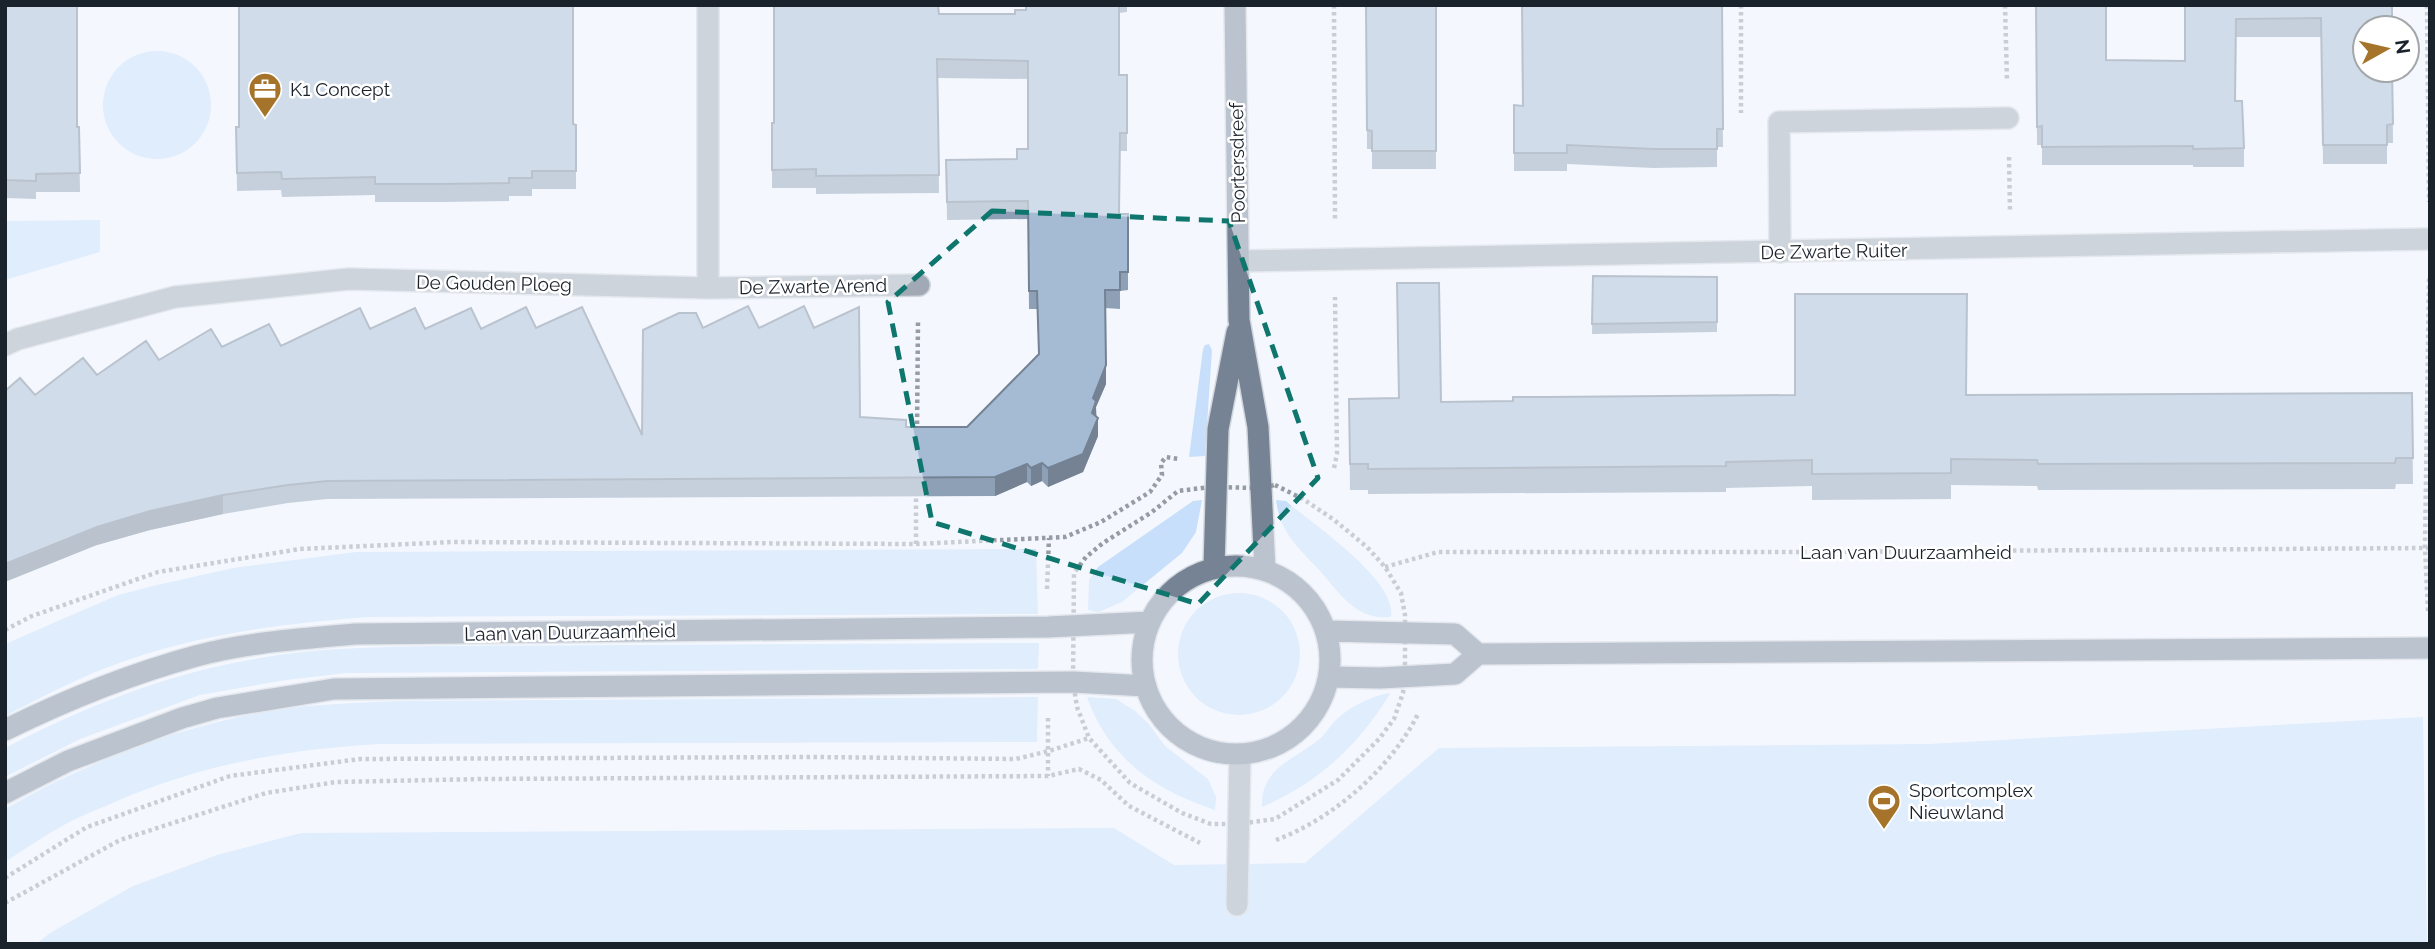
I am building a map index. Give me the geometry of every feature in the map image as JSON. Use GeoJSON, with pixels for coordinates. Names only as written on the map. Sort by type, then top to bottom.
{"type":"FeatureCollection","features":[{"type":"Feature","properties":{"kind":"street"},"geometry":{"type":"LineString","coordinates":[[708,5],[708,288]]}},
{"type":"Feature","properties":{"kind":"street","name":"Poortersdreef"},"geometry":{"type":"LineString","coordinates":[[1234,5],[1239,320],[1258,427],[1265,570]]}},
{"type":"Feature","properties":{"kind":"street"},"geometry":{"type":"LineString","coordinates":[[1780,251],[1779,122],[2008,118]]}},
{"type":"Feature","properties":{"kind":"street","name":"De Zwarte Ruiter"},"geometry":{"type":"LineString","coordinates":[[1239,261],[2430,239]]}},
{"type":"Feature","properties":{"kind":"street","name":"De Gouden Ploeg"},"geometry":{"type":"LineString","coordinates":[[5,345],[18,339],[175,297],[349,279],[708,288]]}},
{"type":"Feature","properties":{"kind":"street","name":"De Zwarte Arend"},"geometry":{"type":"LineString","coordinates":[[708,288],[919,285]]}},
{"type":"Feature","properties":{"kind":"street","name":"Poortersdreef"},"geometry":{"type":"LineString","coordinates":[[1214,568],[1218,429],[1239,320]]}},
{"type":"Feature","properties":{"kind":"street"},"geometry":{"type":"LineString","coordinates":[[1214,568],[1265,570],[1285,579],[1303,593],[1317,611],[1326,631],[1329,677],[1321,701],[1308,722],[1289,739],[1266,751],[1240,755],[1210,751],[1181,737],[1159,715],[1146,686],[1142,653],[1150,622],[1161,603],[1176,587],[1194,575],[1214,568]]}},
{"type":"Feature","properties":{"kind":"street","name":"Laan van Duurzaamheid"},"geometry":{"type":"LineString","coordinates":[[5,730],[121,680],[197,656],[277,641],[355,634],[1150,622]]}},
{"type":"Feature","properties":{"kind":"street"},"geometry":{"type":"LineString","coordinates":[[1326,631],[1455,634],[1478,654]]}},
{"type":"Feature","properties":{"kind":"street"},"geometry":{"type":"LineString","coordinates":[[1329,677],[1455,674],[1478,654],[2430,648]]}},
{"type":"Feature","properties":{"kind":"street"},"geometry":{"type":"LineString","coordinates":[[5,793],[68,761],[182,718],[218,708],[334,689],[1073,682],[1146,686]]}},
{"type":"Feature","properties":{"kind":"street"},"geometry":{"type":"LineString","coordinates":[[1237,905],[1240,755]]}},
{"type":"Feature","properties":{"kind":"path"},"geometry":{"type":"LineString","coordinates":[[917,435],[919,285]]}},
{"type":"Feature","properties":{"kind":"path"},"geometry":{"type":"LineString","coordinates":[[5,630],[32,615],[158,572],[300,549],[453,542],[916,544],[1065,537],[1083,531],[1150,492],[1162,475],[1161,463],[1166,457],[1189,459]]}},
{"type":"Feature","properties":{"kind":"path"},"geometry":{"type":"LineString","coordinates":[[1275,485],[1303,499],[1367,547],[1385,567],[1401,593],[1405,615],[1403,693],[1394,719],[1338,780],[1275,819],[1239,824],[1211,824],[1182,813],[1130,783],[1089,738],[1077,707],[1073,682],[1074,573],[1086,557],[1103,543],[1152,512],[1178,491],[1216,487],[1260,488],[1275,485]]}},
{"type":"Feature","properties":{"kind":"path"},"geometry":{"type":"LineString","coordinates":[[916,489],[916,544]]}},
{"type":"Feature","properties":{"kind":"path"},"geometry":{"type":"LineString","coordinates":[[1047,595],[1049,538]]}},
{"type":"Feature","properties":{"kind":"path"},"geometry":{"type":"LineString","coordinates":[[2428,548],[2428,617]]}},
{"type":"Feature","properties":{"kind":"path","name":"Laan van Duurzaamheid"},"geometry":{"type":"LineString","coordinates":[[1385,567],[1438,552],[2428,548]]}},
{"type":"Feature","properties":{"kind":"path"},"geometry":{"type":"LineString","coordinates":[[5,903],[120,840],[266,793],[336,782],[1048,776],[1079,769],[1101,780],[1129,806],[1193,841],[1237,850],[1256,848],[1282,838],[1339,806],[1369,779],[1408,735],[1423,705]]}},
{"type":"Feature","properties":{"kind":"path"},"geometry":{"type":"LineString","coordinates":[[1048,708],[1048,776]]}},
{"type":"Feature","properties":{"kind":"path"},"geometry":{"type":"LineString","coordinates":[[5,878],[87,827],[230,776],[360,759],[1016,758],[1089,738]]}},
{"type":"Feature","properties":{"kind":"highlighted area"},"geometry":{"type":"Polygon","coordinates":[[[992,211],[1229,221],[1318,478],[1198,604],[932,522],[888,302],[992,211]]]}},
{"type":"Feature","properties":{"kind":"shaded area"},"geometry":{"type":"Polygon","coordinates":[[[157,51],[178,55],[195,67],[207,84],[211,105],[207,126],[195,143],[178,155],[157,159],[136,155],[119,143],[107,126],[103,105],[107,84],[119,67],[136,55],[157,51]]]}},
{"type":"Feature","properties":{"kind":"shaded area"},"geometry":{"type":"Polygon","coordinates":[[[100,220],[100,252],[5,280],[5,221],[100,220]]]}},
{"type":"Feature","properties":{"kind":"shaded area"},"geometry":{"type":"Polygon","coordinates":[[[1209,344],[1212,350],[1205,456],[1189,457],[1203,349],[1209,344]]]}},
{"type":"Feature","properties":{"kind":"shaded area"},"geometry":{"type":"Polygon","coordinates":[[[1202,500],[1196,532],[1182,553],[1122,602],[1099,612],[1088,610],[1089,580],[1098,567],[1193,501],[1202,500]]]}},
{"type":"Feature","properties":{"kind":"shaded area"},"geometry":{"type":"Polygon","coordinates":[[[1276,500],[1286,501],[1367,570],[1390,602],[1391,617],[1368,615],[1343,597],[1286,532],[1276,500]]]}},
{"type":"Feature","properties":{"kind":"shaded area"},"geometry":{"type":"Polygon","coordinates":[[[1036,549],[1038,614],[367,617],[334,620],[235,633],[169,647],[93,673],[5,716],[5,644],[118,595],[233,568],[356,552],[1036,549]]]}},
{"type":"Feature","properties":{"kind":"shaded area"},"geometry":{"type":"Polygon","coordinates":[[[1239,593],[1262,597],[1282,611],[1296,631],[1300,654],[1296,677],[1282,697],[1262,711],[1239,715],[1216,711],[1196,697],[1182,677],[1178,654],[1182,631],[1196,611],[1216,597],[1239,593]]]}},
{"type":"Feature","properties":{"kind":"shaded area"},"geometry":{"type":"Polygon","coordinates":[[[1039,643],[1038,669],[346,673],[286,680],[200,695],[80,739],[5,777],[5,748],[64,719],[185,674],[295,653],[434,646],[1039,643]]]}},
{"type":"Feature","properties":{"kind":"shaded area"},"geometry":{"type":"Polygon","coordinates":[[[1390,694],[1378,713],[1335,761],[1301,787],[1262,807],[1266,783],[1272,774],[1320,739],[1336,720],[1348,711],[1367,700],[1390,694]]]}},
{"type":"Feature","properties":{"kind":"shaded area"},"geometry":{"type":"Polygon","coordinates":[[[1038,697],[1037,742],[380,744],[275,755],[207,770],[141,791],[69,822],[5,862],[5,809],[68,776],[133,748],[201,726],[270,711],[318,705],[398,701],[1038,697]]]}},
{"type":"Feature","properties":{"kind":"shaded area"},"geometry":{"type":"Polygon","coordinates":[[[1087,697],[1116,699],[1135,711],[1149,724],[1165,746],[1208,779],[1216,797],[1215,810],[1154,782],[1121,755],[1096,719],[1087,697]]]}},
{"type":"Feature","properties":{"kind":"shaded area","name":"Sportcomplex Nieuwland"},"geometry":{"type":"Polygon","coordinates":[[[2423,717],[2427,944],[36,944],[50,933],[133,886],[217,855],[301,833],[1114,828],[1174,865],[1305,863],[1439,748],[1929,744],[2423,717]]]}},
{"type":"Feature","properties":{"kind":"building"},"geometry":{"type":"Polygon","coordinates":[[[5,5],[77,5],[77,127],[80,173],[36,174],[36,181],[5,180],[5,5]]]}},
{"type":"Feature","properties":{"kind":"building"},"geometry":{"type":"Polygon","coordinates":[[[239,5],[573,5],[573,124],[576,125],[576,171],[532,171],[532,178],[509,178],[509,183],[445,184],[375,184],[375,177],[282,179],[281,172],[237,173],[239,5]]]}},
{"type":"Feature","properties":{"kind":"building"},"geometry":{"type":"Polygon","coordinates":[[[774,5],[938,5],[939,14],[1015,14],[1015,10],[1026,10],[1026,5],[1119,5],[1119,75],[1127,75],[1127,133],[1120,133],[1119,214],[1128,214],[1128,272],[1120,272],[1120,290],[1105,290],[1106,365],[1093,398],[1096,401],[1092,413],[1098,418],[1083,454],[1048,468],[1042,463],[1031,468],[1027,464],[995,477],[327,481],[223,495],[150,511],[97,527],[5,564],[5,391],[20,378],[35,395],[83,358],[97,375],[146,341],[159,360],[211,329],[222,347],[269,324],[281,346],[360,308],[370,329],[415,308],[425,329],[471,308],[481,329],[526,307],[536,328],[582,307],[642,435],[643,330],[679,313],[696,313],[703,328],[748,306],[759,328],[804,306],[814,328],[859,307],[860,417],[906,420],[906,427],[967,427],[1039,354],[1037,291],[1029,291],[1028,201],[947,202],[946,160],[1017,159],[1017,149],[1028,149],[1028,61],[937,59],[939,175],[816,176],[816,169],[772,170],[774,5]]]}},
{"type":"Feature","properties":{"kind":"building"},"geometry":{"type":"Polygon","coordinates":[[[1366,5],[1436,5],[1436,151],[1372,151],[1372,131],[1367,130],[1366,5]]]}},
{"type":"Feature","properties":{"kind":"building"},"geometry":{"type":"Polygon","coordinates":[[[1522,5],[1722,5],[1723,129],[1717,129],[1717,149],[1567,145],[1567,153],[1514,153],[1514,105],[1523,106],[1522,5]]]}},
{"type":"Feature","properties":{"kind":"building"},"geometry":{"type":"Polygon","coordinates":[[[2036,5],[2106,5],[2106,60],[2185,61],[2185,5],[2392,5],[2392,14],[2351,14],[2351,84],[2392,84],[2393,124],[2387,125],[2387,145],[2323,145],[2321,18],[2236,19],[2235,101],[2242,101],[2244,148],[2042,147],[2042,126],[2037,127],[2036,5]]]}},
{"type":"Feature","properties":{"kind":"building"},"geometry":{"type":"Polygon","coordinates":[[[1593,276],[1717,277],[1717,322],[1592,324],[1593,276]]]}},
{"type":"Feature","properties":{"kind":"building"},"geometry":{"type":"Polygon","coordinates":[[[1397,283],[1439,283],[1441,402],[1513,401],[1513,397],[1795,395],[1795,294],[1967,294],[1966,395],[2412,393],[2413,458],[2396,458],[2395,463],[2038,464],[2037,460],[1951,459],[1951,473],[1812,474],[1812,460],[1726,462],[1726,466],[1368,469],[1368,464],[1350,464],[1349,399],[1399,398],[1397,283]]]}},
{"type":"Feature","properties":{"kind":"place","name":"K1 Concept"},"geometry":{"type":"Point","coordinates":[265,119]}},
{"type":"Feature","properties":{"kind":"place","name":"Sportcomplex Nieuwland"},"geometry":{"type":"Point","coordinates":[1884,831]}}]}
